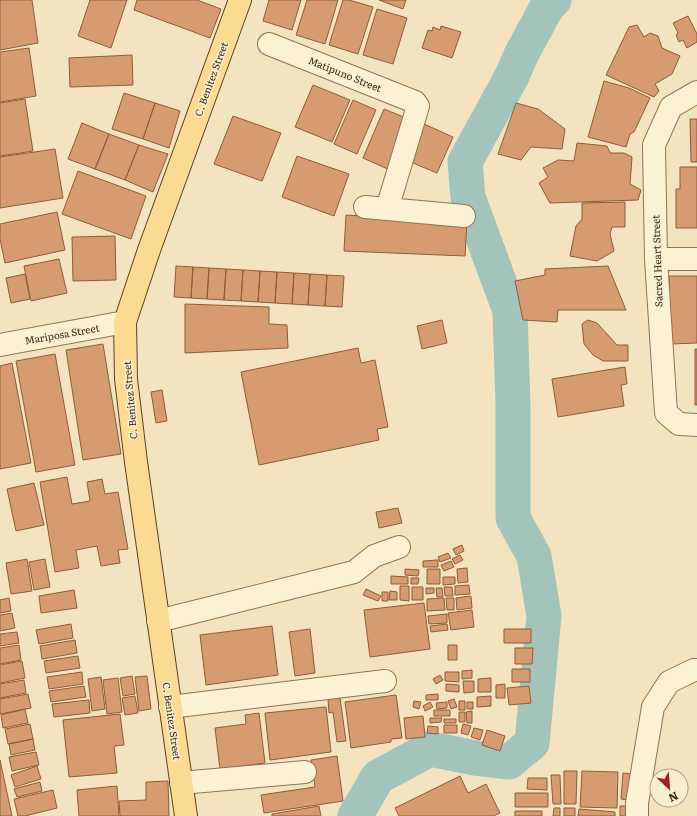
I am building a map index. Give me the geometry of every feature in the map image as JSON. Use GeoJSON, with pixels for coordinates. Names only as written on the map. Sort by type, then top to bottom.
{"type":"FeatureCollection","features":[{"type":"Feature","properties":{"kind":"main road","name":"C. Benitez Street"},"geometry":{"type":"LineString","coordinates":[[186,816],[136,462],[127,386],[125,322],[149,250],[240,0]]}},
{"type":"Feature","properties":{"kind":"street","name":"Matipuno Street"},"geometry":{"type":"LineString","coordinates":[[270,44],[415,102],[418,106],[387,209]]}},
{"type":"Feature","properties":{"kind":"street","name":"Sacred Heart Street"},"geometry":{"type":"LineString","coordinates":[[697,92],[671,107],[654,145],[656,259],[666,413],[679,424],[697,425]]}},
{"type":"Feature","properties":{"kind":"street"},"geometry":{"type":"LineString","coordinates":[[365,207],[464,216]]}},
{"type":"Feature","properties":{"kind":"street"},"geometry":{"type":"LineString","coordinates":[[656,259],[697,259]]}},
{"type":"Feature","properties":{"kind":"street","name":"Mariposa Street"},"geometry":{"type":"LineString","coordinates":[[0,345],[125,322]]}},
{"type":"Feature","properties":{"kind":"street"},"geometry":{"type":"LineString","coordinates":[[158,621],[354,572],[374,556],[399,547]]}},
{"type":"Feature","properties":{"kind":"street"},"geometry":{"type":"LineString","coordinates":[[637,816],[637,803],[653,708],[669,682],[697,670]]}},
{"type":"Feature","properties":{"kind":"street"},"geometry":{"type":"LineString","coordinates":[[170,707],[385,681]]}},
{"type":"Feature","properties":{"kind":"street"},"geometry":{"type":"LineString","coordinates":[[182,786],[305,772]]}},
{"type":"Feature","properties":{"kind":"building"},"geometry":{"type":"Polygon","coordinates":[[[0,0],[32,0],[38,43],[0,50],[0,0]]]}},
{"type":"Feature","properties":{"kind":"building"},"geometry":{"type":"Polygon","coordinates":[[[90,0],[127,0],[111,48],[78,36],[90,0]]]}},
{"type":"Feature","properties":{"kind":"building"},"geometry":{"type":"Polygon","coordinates":[[[137,0],[197,0],[221,9],[210,38],[134,10],[137,0]]]}},
{"type":"Feature","properties":{"kind":"building"},"geometry":{"type":"Polygon","coordinates":[[[269,0],[301,0],[292,30],[263,21],[269,0]]]}},
{"type":"Feature","properties":{"kind":"building"},"geometry":{"type":"Polygon","coordinates":[[[307,0],[338,0],[325,44],[296,35],[307,0]]]}},
{"type":"Feature","properties":{"kind":"building"},"geometry":{"type":"Polygon","coordinates":[[[343,0],[349,0],[373,7],[358,54],[329,45],[343,0]]]}},
{"type":"Feature","properties":{"kind":"building"},"geometry":{"type":"Polygon","coordinates":[[[379,0],[406,0],[403,9],[379,0]]]}},
{"type":"Feature","properties":{"kind":"building"},"geometry":{"type":"Polygon","coordinates":[[[377,9],[407,18],[393,64],[363,55],[377,9]]]}},
{"type":"Feature","properties":{"kind":"building"},"geometry":{"type":"Polygon","coordinates":[[[688,16],[697,34],[697,42],[687,48],[683,40],[679,42],[676,35],[678,33],[673,23],[688,16]]]}},
{"type":"Feature","properties":{"kind":"building"},"geometry":{"type":"Polygon","coordinates":[[[637,25],[644,37],[650,33],[658,36],[662,48],[680,56],[672,74],[655,84],[659,91],[654,97],[606,75],[629,27],[637,25]]]}},
{"type":"Feature","properties":{"kind":"building"},"geometry":{"type":"Polygon","coordinates":[[[441,26],[461,32],[452,58],[422,48],[428,30],[432,31],[433,27],[440,30],[441,26]]]}},
{"type":"Feature","properties":{"kind":"building"},"geometry":{"type":"Polygon","coordinates":[[[29,48],[36,96],[0,102],[0,52],[29,48]]]}},
{"type":"Feature","properties":{"kind":"building"},"geometry":{"type":"Polygon","coordinates":[[[132,55],[133,85],[70,87],[69,58],[132,55]]]}},
{"type":"Feature","properties":{"kind":"building"},"geometry":{"type":"Polygon","coordinates":[[[604,81],[629,88],[650,98],[634,132],[630,134],[626,147],[588,137],[604,81]]]}},
{"type":"Feature","properties":{"kind":"building"},"geometry":{"type":"Polygon","coordinates":[[[313,85],[350,100],[332,142],[295,127],[313,85]]]}},
{"type":"Feature","properties":{"kind":"building"},"geometry":{"type":"Polygon","coordinates":[[[124,93],[155,103],[143,139],[112,129],[124,93]]]}},
{"type":"Feature","properties":{"kind":"building"},"geometry":{"type":"Polygon","coordinates":[[[25,99],[33,151],[0,156],[0,103],[25,99]]]}},
{"type":"Feature","properties":{"kind":"building"},"geometry":{"type":"Polygon","coordinates":[[[353,100],[376,110],[357,154],[334,144],[353,100]]]}},
{"type":"Feature","properties":{"kind":"building"},"geometry":{"type":"Polygon","coordinates":[[[155,103],[180,111],[169,148],[143,139],[155,103]]]}},
{"type":"Feature","properties":{"kind":"building"},"geometry":{"type":"Polygon","coordinates":[[[516,103],[538,109],[565,129],[562,149],[531,147],[521,160],[498,154],[516,103]]]}},
{"type":"Feature","properties":{"kind":"building"},"geometry":{"type":"Polygon","coordinates":[[[384,109],[411,120],[390,170],[363,158],[384,109]]]}},
{"type":"Feature","properties":{"kind":"building"},"geometry":{"type":"Polygon","coordinates":[[[233,116],[281,133],[262,181],[214,164],[233,116]]]}},
{"type":"Feature","properties":{"kind":"building"},"geometry":{"type":"Polygon","coordinates":[[[690,119],[697,119],[697,162],[691,162],[690,119]]]}},
{"type":"Feature","properties":{"kind":"building"},"geometry":{"type":"Polygon","coordinates":[[[82,123],[109,134],[95,169],[68,159],[82,123]]]}},
{"type":"Feature","properties":{"kind":"building"},"geometry":{"type":"Polygon","coordinates":[[[424,124],[453,137],[437,173],[408,161],[424,124]]]}},
{"type":"Feature","properties":{"kind":"building"},"geometry":{"type":"Polygon","coordinates":[[[109,134],[139,145],[125,180],[95,169],[109,134]]]}},
{"type":"Feature","properties":{"kind":"building"},"geometry":{"type":"Polygon","coordinates":[[[577,143],[607,146],[610,153],[624,153],[632,157],[630,184],[641,190],[638,200],[550,203],[539,183],[548,177],[543,168],[558,160],[574,161],[577,143]]]}},
{"type":"Feature","properties":{"kind":"building"},"geometry":{"type":"Polygon","coordinates":[[[139,145],[168,154],[153,192],[125,180],[139,145]]]}},
{"type":"Feature","properties":{"kind":"building"},"geometry":{"type":"Polygon","coordinates":[[[55,149],[63,198],[0,208],[0,157],[55,149]]]}},
{"type":"Feature","properties":{"kind":"building"},"geometry":{"type":"Polygon","coordinates":[[[297,156],[349,174],[334,216],[282,197],[297,156]]]}},
{"type":"Feature","properties":{"kind":"building"},"geometry":{"type":"Polygon","coordinates":[[[680,167],[697,167],[697,228],[676,228],[676,189],[680,189],[680,167]]]}},
{"type":"Feature","properties":{"kind":"building"},"geometry":{"type":"Polygon","coordinates":[[[78,171],[146,196],[131,239],[62,214],[78,171]]]}},
{"type":"Feature","properties":{"kind":"building"},"geometry":{"type":"Polygon","coordinates":[[[625,202],[625,227],[612,227],[610,234],[614,251],[597,261],[570,256],[576,226],[582,219],[582,203],[625,202]]]}},
{"type":"Feature","properties":{"kind":"building"},"geometry":{"type":"Polygon","coordinates":[[[57,212],[65,250],[5,263],[0,239],[0,224],[57,212]]]}},
{"type":"Feature","properties":{"kind":"building"},"geometry":{"type":"Polygon","coordinates":[[[346,215],[467,221],[465,256],[344,251],[346,215]]]}},
{"type":"Feature","properties":{"kind":"building"},"geometry":{"type":"Polygon","coordinates":[[[115,236],[116,280],[73,281],[72,237],[115,236]]]}},
{"type":"Feature","properties":{"kind":"building"},"geometry":{"type":"Polygon","coordinates":[[[59,259],[67,293],[31,301],[24,266],[59,259]]]}},
{"type":"Feature","properties":{"kind":"building"},"geometry":{"type":"Polygon","coordinates":[[[176,266],[193,267],[191,298],[174,297],[176,266]]]}},
{"type":"Feature","properties":{"kind":"building"},"geometry":{"type":"Polygon","coordinates":[[[608,266],[626,310],[558,310],[557,322],[523,320],[515,281],[545,275],[545,269],[608,266]]]}},
{"type":"Feature","properties":{"kind":"building"},"geometry":{"type":"Polygon","coordinates":[[[193,267],[209,268],[207,299],[191,298],[193,267]]]}},
{"type":"Feature","properties":{"kind":"building"},"geometry":{"type":"Polygon","coordinates":[[[209,268],[226,269],[224,300],[207,299],[209,268]]]}},
{"type":"Feature","properties":{"kind":"building"},"geometry":{"type":"Polygon","coordinates":[[[226,269],[243,270],[241,301],[224,300],[226,269]]]}},
{"type":"Feature","properties":{"kind":"building"},"geometry":{"type":"Polygon","coordinates":[[[243,270],[260,271],[258,302],[241,301],[243,270]]]}},
{"type":"Feature","properties":{"kind":"building"},"geometry":{"type":"Polygon","coordinates":[[[260,271],[277,272],[275,303],[258,302],[260,271]]]}},
{"type":"Feature","properties":{"kind":"building"},"geometry":{"type":"Polygon","coordinates":[[[277,272],[294,273],[292,304],[275,303],[277,272]]]}},
{"type":"Feature","properties":{"kind":"building"},"geometry":{"type":"Polygon","coordinates":[[[294,273],[310,274],[308,305],[292,304],[294,273]]]}},
{"type":"Feature","properties":{"kind":"building"},"geometry":{"type":"Polygon","coordinates":[[[25,274],[30,299],[11,303],[6,278],[25,274]]]}},
{"type":"Feature","properties":{"kind":"building"},"geometry":{"type":"Polygon","coordinates":[[[310,274],[327,275],[325,306],[308,305],[310,274]]]}},
{"type":"Feature","properties":{"kind":"building"},"geometry":{"type":"Polygon","coordinates":[[[327,275],[344,276],[342,307],[325,306],[327,275]]]}},
{"type":"Feature","properties":{"kind":"building"},"geometry":{"type":"Polygon","coordinates":[[[669,276],[697,276],[697,343],[670,344],[669,276]]]}},
{"type":"Feature","properties":{"kind":"building"},"geometry":{"type":"Polygon","coordinates":[[[185,304],[269,307],[269,324],[287,325],[288,348],[185,353],[185,304]]]}},
{"type":"Feature","properties":{"kind":"building"},"geometry":{"type":"Polygon","coordinates":[[[442,320],[447,343],[422,349],[417,326],[442,320]]]}},
{"type":"Feature","properties":{"kind":"building"},"geometry":{"type":"Polygon","coordinates":[[[588,320],[597,323],[617,345],[628,345],[628,361],[603,361],[593,355],[584,344],[582,324],[588,320]]]}},
{"type":"Feature","properties":{"kind":"building"},"geometry":{"type":"Polygon","coordinates":[[[103,344],[121,454],[83,460],[66,350],[103,344]]]}},
{"type":"Feature","properties":{"kind":"building"},"geometry":{"type":"Polygon","coordinates":[[[358,348],[361,363],[375,360],[388,427],[377,429],[379,440],[259,465],[241,372],[358,348]]]}},
{"type":"Feature","properties":{"kind":"building"},"geometry":{"type":"Polygon","coordinates":[[[695,349],[697,349],[697,405],[695,405],[695,349]]]}},
{"type":"Feature","properties":{"kind":"building"},"geometry":{"type":"Polygon","coordinates":[[[55,354],[75,465],[36,472],[16,361],[55,354]]]}},
{"type":"Feature","properties":{"kind":"building"},"geometry":{"type":"Polygon","coordinates":[[[12,363],[31,463],[0,469],[0,366],[12,363]]]}},
{"type":"Feature","properties":{"kind":"building"},"geometry":{"type":"Polygon","coordinates":[[[625,367],[627,384],[621,385],[624,406],[558,417],[552,379],[625,367]]]}},
{"type":"Feature","properties":{"kind":"building"},"geometry":{"type":"Polygon","coordinates":[[[162,390],[167,421],[156,423],[151,392],[162,390]]]}},
{"type":"Feature","properties":{"kind":"building"},"geometry":{"type":"Polygon","coordinates":[[[67,477],[72,504],[90,501],[87,482],[102,479],[105,494],[118,492],[128,549],[118,550],[120,563],[101,566],[97,546],[76,550],[79,568],[55,572],[40,482],[67,477]]]}},
{"type":"Feature","properties":{"kind":"building"},"geometry":{"type":"Polygon","coordinates":[[[34,483],[44,525],[16,531],[7,489],[34,483]]]}},
{"type":"Feature","properties":{"kind":"building"},"geometry":{"type":"Polygon","coordinates":[[[398,508],[402,523],[379,528],[376,512],[398,508]]]}},
{"type":"Feature","properties":{"kind":"building"},"geometry":{"type":"Polygon","coordinates":[[[462,545],[464,551],[456,555],[453,549],[462,545]]]}},
{"type":"Feature","properties":{"kind":"building"},"geometry":{"type":"Polygon","coordinates":[[[448,553],[451,558],[440,562],[438,557],[448,553]]]}},
{"type":"Feature","properties":{"kind":"building"},"geometry":{"type":"Polygon","coordinates":[[[460,555],[463,560],[455,564],[452,559],[460,555]]]}},
{"type":"Feature","properties":{"kind":"building"},"geometry":{"type":"Polygon","coordinates":[[[27,559],[32,591],[11,594],[6,563],[27,559]]]}},
{"type":"Feature","properties":{"kind":"building"},"geometry":{"type":"Polygon","coordinates":[[[45,559],[50,587],[34,590],[29,562],[45,559]]]}},
{"type":"Feature","properties":{"kind":"building"},"geometry":{"type":"Polygon","coordinates":[[[438,560],[438,567],[423,567],[423,561],[438,560]]]}},
{"type":"Feature","properties":{"kind":"building"},"geometry":{"type":"Polygon","coordinates":[[[451,561],[454,567],[444,571],[441,565],[451,561]]]}},
{"type":"Feature","properties":{"kind":"building"},"geometry":{"type":"Polygon","coordinates":[[[467,568],[468,582],[458,583],[457,569],[467,568]]]}},
{"type":"Feature","properties":{"kind":"building"},"geometry":{"type":"Polygon","coordinates":[[[405,569],[419,570],[418,576],[405,575],[405,569]]]}},
{"type":"Feature","properties":{"kind":"building"},"geometry":{"type":"Polygon","coordinates":[[[427,569],[440,569],[440,584],[427,584],[427,569]]]}},
{"type":"Feature","properties":{"kind":"building"},"geometry":{"type":"Polygon","coordinates":[[[391,576],[408,577],[408,584],[391,584],[391,576]]]}},
{"type":"Feature","properties":{"kind":"building"},"geometry":{"type":"Polygon","coordinates":[[[443,577],[455,577],[455,584],[443,585],[443,577]]]}},
{"type":"Feature","properties":{"kind":"building"},"geometry":{"type":"Polygon","coordinates":[[[411,578],[419,578],[418,584],[411,584],[411,578]]]}},
{"type":"Feature","properties":{"kind":"building"},"geometry":{"type":"Polygon","coordinates":[[[469,585],[470,594],[455,595],[455,586],[469,585]]]}},
{"type":"Feature","properties":{"kind":"building"},"geometry":{"type":"Polygon","coordinates":[[[400,586],[409,586],[409,601],[400,600],[400,586]]]}},
{"type":"Feature","properties":{"kind":"building"},"geometry":{"type":"Polygon","coordinates":[[[412,587],[423,587],[423,600],[412,600],[412,587]]]}},
{"type":"Feature","properties":{"kind":"building"},"geometry":{"type":"Polygon","coordinates":[[[444,587],[452,587],[453,596],[445,596],[444,587]]]}},
{"type":"Feature","properties":{"kind":"building"},"geometry":{"type":"Polygon","coordinates":[[[426,588],[434,588],[434,593],[426,594],[426,588]]]}},
{"type":"Feature","properties":{"kind":"building"},"geometry":{"type":"Polygon","coordinates":[[[436,588],[442,588],[443,597],[437,597],[436,588]]]}},
{"type":"Feature","properties":{"kind":"building"},"geometry":{"type":"Polygon","coordinates":[[[366,589],[381,596],[378,601],[363,595],[366,589]]]}},
{"type":"Feature","properties":{"kind":"building"},"geometry":{"type":"Polygon","coordinates":[[[74,590],[77,608],[41,613],[39,596],[74,590]]]}},
{"type":"Feature","properties":{"kind":"building"},"geometry":{"type":"Polygon","coordinates":[[[390,591],[397,592],[397,600],[389,600],[390,591]]]}},
{"type":"Feature","properties":{"kind":"building"},"geometry":{"type":"Polygon","coordinates":[[[382,592],[388,592],[388,601],[382,601],[382,592]]]}},
{"type":"Feature","properties":{"kind":"building"},"geometry":{"type":"Polygon","coordinates":[[[471,596],[472,608],[457,610],[456,598],[471,596]]]}},
{"type":"Feature","properties":{"kind":"building"},"geometry":{"type":"Polygon","coordinates":[[[9,598],[11,611],[0,613],[0,600],[9,598]]]}},
{"type":"Feature","properties":{"kind":"building"},"geometry":{"type":"Polygon","coordinates":[[[444,598],[445,610],[427,611],[427,599],[444,598]]]}},
{"type":"Feature","properties":{"kind":"building"},"geometry":{"type":"Polygon","coordinates":[[[446,598],[454,598],[454,610],[447,610],[446,598]]]}},
{"type":"Feature","properties":{"kind":"building"},"geometry":{"type":"Polygon","coordinates":[[[424,603],[430,649],[370,657],[364,610],[424,603]]]}},
{"type":"Feature","properties":{"kind":"building"},"geometry":{"type":"Polygon","coordinates":[[[472,610],[474,627],[451,630],[448,613],[472,610]]]}},
{"type":"Feature","properties":{"kind":"building"},"geometry":{"type":"Polygon","coordinates":[[[12,613],[15,628],[0,631],[0,615],[12,613]]]}},
{"type":"Feature","properties":{"kind":"building"},"geometry":{"type":"Polygon","coordinates":[[[447,614],[447,623],[429,624],[428,616],[447,614]]]}},
{"type":"Feature","properties":{"kind":"building"},"geometry":{"type":"Polygon","coordinates":[[[71,624],[73,638],[39,644],[36,630],[71,624]]]}},
{"type":"Feature","properties":{"kind":"building"},"geometry":{"type":"Polygon","coordinates":[[[447,624],[448,630],[431,632],[430,626],[447,624]]]}},
{"type":"Feature","properties":{"kind":"building"},"geometry":{"type":"Polygon","coordinates":[[[272,626],[278,675],[206,685],[200,635],[272,626]]]}},
{"type":"Feature","properties":{"kind":"building"},"geometry":{"type":"Polygon","coordinates":[[[310,629],[315,673],[295,676],[289,632],[310,629]]]}},
{"type":"Feature","properties":{"kind":"building"},"geometry":{"type":"Polygon","coordinates":[[[504,629],[531,629],[531,643],[504,643],[504,629]]]}},
{"type":"Feature","properties":{"kind":"building"},"geometry":{"type":"Polygon","coordinates":[[[17,632],[19,643],[0,646],[0,634],[17,632]]]}},
{"type":"Feature","properties":{"kind":"building"},"geometry":{"type":"Polygon","coordinates":[[[75,640],[77,653],[42,659],[40,646],[75,640]]]}},
{"type":"Feature","properties":{"kind":"building"},"geometry":{"type":"Polygon","coordinates":[[[19,645],[21,660],[0,664],[0,648],[19,645]]]}},
{"type":"Feature","properties":{"kind":"building"},"geometry":{"type":"Polygon","coordinates":[[[448,645],[457,645],[457,660],[448,660],[448,645]]]}},
{"type":"Feature","properties":{"kind":"building"},"geometry":{"type":"Polygon","coordinates":[[[515,648],[533,648],[532,664],[515,664],[515,648]]]}},
{"type":"Feature","properties":{"kind":"building"},"geometry":{"type":"Polygon","coordinates":[[[78,656],[80,668],[46,673],[44,661],[78,656]]]}},
{"type":"Feature","properties":{"kind":"building"},"geometry":{"type":"Polygon","coordinates":[[[22,661],[25,678],[0,683],[0,665],[22,661]]]}},
{"type":"Feature","properties":{"kind":"building"},"geometry":{"type":"Polygon","coordinates":[[[512,669],[530,669],[530,682],[512,682],[512,669]]]}},
{"type":"Feature","properties":{"kind":"building"},"geometry":{"type":"Polygon","coordinates":[[[472,670],[472,678],[462,679],[462,671],[472,670]]]}},
{"type":"Feature","properties":{"kind":"building"},"geometry":{"type":"Polygon","coordinates":[[[82,672],[83,684],[49,689],[47,677],[82,672]]]}},
{"type":"Feature","properties":{"kind":"building"},"geometry":{"type":"Polygon","coordinates":[[[445,672],[459,672],[459,682],[445,681],[445,672]]]}},
{"type":"Feature","properties":{"kind":"building"},"geometry":{"type":"Polygon","coordinates":[[[440,675],[443,680],[436,684],[433,679],[440,675]]]}},
{"type":"Feature","properties":{"kind":"building"},"geometry":{"type":"Polygon","coordinates":[[[132,676],[135,694],[123,696],[120,678],[132,676]]]}},
{"type":"Feature","properties":{"kind":"building"},"geometry":{"type":"Polygon","coordinates":[[[147,676],[151,709],[139,711],[135,677],[147,676]]]}},
{"type":"Feature","properties":{"kind":"building"},"geometry":{"type":"Polygon","coordinates":[[[101,677],[105,709],[92,711],[88,679],[101,677]]]}},
{"type":"Feature","properties":{"kind":"building"},"geometry":{"type":"Polygon","coordinates":[[[118,678],[122,712],[107,714],[103,680],[118,678]]]}},
{"type":"Feature","properties":{"kind":"building"},"geometry":{"type":"Polygon","coordinates":[[[491,678],[491,692],[478,692],[478,679],[491,678]]]}},
{"type":"Feature","properties":{"kind":"building"},"geometry":{"type":"Polygon","coordinates":[[[24,680],[26,693],[0,698],[0,684],[24,680]]]}},
{"type":"Feature","properties":{"kind":"building"},"geometry":{"type":"Polygon","coordinates":[[[463,681],[474,681],[474,692],[464,693],[463,681]]]}},
{"type":"Feature","properties":{"kind":"building"},"geometry":{"type":"Polygon","coordinates":[[[446,684],[459,685],[459,692],[446,691],[446,684]]]}},
{"type":"Feature","properties":{"kind":"building"},"geometry":{"type":"Polygon","coordinates":[[[505,684],[505,698],[496,698],[496,685],[505,684]]]}},
{"type":"Feature","properties":{"kind":"building"},"geometry":{"type":"Polygon","coordinates":[[[84,686],[86,697],[51,702],[49,691],[84,686]]]}},
{"type":"Feature","properties":{"kind":"building"},"geometry":{"type":"Polygon","coordinates":[[[529,686],[531,703],[509,705],[507,688],[529,686]]]}},
{"type":"Feature","properties":{"kind":"building"},"geometry":{"type":"Polygon","coordinates":[[[28,694],[31,708],[0,714],[0,699],[28,694]]]}},
{"type":"Feature","properties":{"kind":"building"},"geometry":{"type":"Polygon","coordinates":[[[438,694],[438,700],[426,700],[426,695],[438,694]]]}},
{"type":"Feature","properties":{"kind":"building"},"geometry":{"type":"Polygon","coordinates":[[[396,695],[402,738],[391,739],[391,742],[351,748],[345,702],[396,695]]]}},
{"type":"Feature","properties":{"kind":"building"},"geometry":{"type":"Polygon","coordinates":[[[135,696],[138,713],[125,715],[122,698],[135,696]]]}},
{"type":"Feature","properties":{"kind":"building"},"geometry":{"type":"Polygon","coordinates":[[[491,696],[491,706],[477,707],[477,697],[491,696]]]}},
{"type":"Feature","properties":{"kind":"building"},"geometry":{"type":"Polygon","coordinates":[[[340,698],[346,741],[337,742],[333,712],[329,713],[328,699],[340,698]]]}},
{"type":"Feature","properties":{"kind":"building"},"geometry":{"type":"Polygon","coordinates":[[[454,699],[457,707],[451,709],[448,701],[454,699]]]}},
{"type":"Feature","properties":{"kind":"building"},"geometry":{"type":"Polygon","coordinates":[[[89,700],[90,713],[54,717],[52,704],[89,700]]]}},
{"type":"Feature","properties":{"kind":"building"},"geometry":{"type":"Polygon","coordinates":[[[414,701],[421,702],[419,709],[413,707],[414,701]]]}},
{"type":"Feature","properties":{"kind":"building"},"geometry":{"type":"Polygon","coordinates":[[[459,701],[465,701],[465,710],[459,710],[459,701]]]}},
{"type":"Feature","properties":{"kind":"building"},"geometry":{"type":"Polygon","coordinates":[[[430,702],[433,707],[425,711],[423,706],[430,702]]]}},
{"type":"Feature","properties":{"kind":"building"},"geometry":{"type":"Polygon","coordinates":[[[447,702],[447,708],[437,709],[436,703],[447,702]]]}},
{"type":"Feature","properties":{"kind":"building"},"geometry":{"type":"Polygon","coordinates":[[[467,702],[473,702],[473,709],[467,709],[467,702]]]}},
{"type":"Feature","properties":{"kind":"building"},"geometry":{"type":"Polygon","coordinates":[[[326,707],[331,752],[270,760],[265,713],[326,707]]]}},
{"type":"Feature","properties":{"kind":"building"},"geometry":{"type":"Polygon","coordinates":[[[25,709],[28,723],[3,728],[1,715],[25,709]]]}},
{"type":"Feature","properties":{"kind":"building"},"geometry":{"type":"Polygon","coordinates":[[[434,710],[450,710],[450,716],[434,716],[434,710]]]}},
{"type":"Feature","properties":{"kind":"building"},"geometry":{"type":"Polygon","coordinates":[[[472,711],[472,723],[467,723],[466,712],[472,711]]]}},
{"type":"Feature","properties":{"kind":"building"},"geometry":{"type":"Polygon","coordinates":[[[459,712],[465,712],[465,722],[459,722],[459,712]]]}},
{"type":"Feature","properties":{"kind":"building"},"geometry":{"type":"Polygon","coordinates":[[[259,713],[265,763],[220,769],[215,728],[246,724],[245,715],[259,713]]]}},
{"type":"Feature","properties":{"kind":"building"},"geometry":{"type":"Polygon","coordinates":[[[120,714],[124,745],[114,746],[117,773],[69,777],[63,720],[120,714]]]}},
{"type":"Feature","properties":{"kind":"building"},"geometry":{"type":"Polygon","coordinates":[[[423,716],[425,737],[406,739],[404,718],[423,716]]]}},
{"type":"Feature","properties":{"kind":"building"},"geometry":{"type":"Polygon","coordinates":[[[430,718],[442,718],[441,722],[430,723],[430,718]]]}},
{"type":"Feature","properties":{"kind":"building"},"geometry":{"type":"Polygon","coordinates":[[[444,719],[456,719],[456,723],[444,723],[444,719]]]}},
{"type":"Feature","properties":{"kind":"building"},"geometry":{"type":"Polygon","coordinates":[[[30,724],[33,739],[8,744],[5,729],[30,724]]]}},
{"type":"Feature","properties":{"kind":"building"},"geometry":{"type":"Polygon","coordinates":[[[463,724],[471,726],[468,735],[461,733],[463,724]]]}},
{"type":"Feature","properties":{"kind":"building"},"geometry":{"type":"Polygon","coordinates":[[[444,725],[457,725],[457,733],[444,733],[444,725]]]}},
{"type":"Feature","properties":{"kind":"building"},"geometry":{"type":"Polygon","coordinates":[[[428,726],[438,727],[438,734],[427,733],[428,726]]]}},
{"type":"Feature","properties":{"kind":"building"},"geometry":{"type":"Polygon","coordinates":[[[474,728],[483,730],[480,740],[471,737],[474,728]]]}},
{"type":"Feature","properties":{"kind":"building"},"geometry":{"type":"Polygon","coordinates":[[[487,730],[505,736],[500,751],[482,745],[487,730]]]}},
{"type":"Feature","properties":{"kind":"building"},"geometry":{"type":"Polygon","coordinates":[[[33,739],[35,750],[11,755],[9,744],[33,739]]]}},
{"type":"Feature","properties":{"kind":"building"},"geometry":{"type":"Polygon","coordinates":[[[36,752],[39,765],[12,771],[9,757],[36,752]]]}},
{"type":"Feature","properties":{"kind":"building"},"geometry":{"type":"Polygon","coordinates":[[[337,756],[343,801],[264,813],[261,795],[315,787],[311,760],[337,756]]]}},
{"type":"Feature","properties":{"kind":"building"},"geometry":{"type":"Polygon","coordinates":[[[0,760],[12,816],[0,816],[0,760]]]}},
{"type":"Feature","properties":{"kind":"building"},"geometry":{"type":"Polygon","coordinates":[[[37,766],[41,779],[15,787],[11,775],[37,766]]]}},
{"type":"Feature","properties":{"kind":"building"},"geometry":{"type":"Polygon","coordinates":[[[564,771],[577,771],[576,804],[564,804],[564,771]]]}},
{"type":"Feature","properties":{"kind":"building"},"geometry":{"type":"Polygon","coordinates":[[[582,771],[618,772],[617,808],[580,807],[582,771]]]}},
{"type":"Feature","properties":{"kind":"building"},"geometry":{"type":"Polygon","coordinates":[[[623,773],[633,774],[630,800],[621,799],[623,773]]]}},
{"type":"Feature","properties":{"kind":"building"},"geometry":{"type":"Polygon","coordinates":[[[551,775],[560,775],[561,804],[553,804],[551,775]]]}},
{"type":"Feature","properties":{"kind":"building"},"geometry":{"type":"Polygon","coordinates":[[[460,776],[468,793],[486,784],[500,813],[493,816],[399,816],[395,808],[460,776]]]}},
{"type":"Feature","properties":{"kind":"building"},"geometry":{"type":"Polygon","coordinates":[[[528,778],[547,778],[547,790],[527,789],[528,778]]]}},
{"type":"Feature","properties":{"kind":"building"},"geometry":{"type":"Polygon","coordinates":[[[168,781],[169,816],[120,816],[119,801],[146,800],[146,782],[168,781]]]}},
{"type":"Feature","properties":{"kind":"building"},"geometry":{"type":"Polygon","coordinates":[[[40,782],[42,791],[17,797],[14,789],[40,782]]]}},
{"type":"Feature","properties":{"kind":"building"},"geometry":{"type":"Polygon","coordinates":[[[117,786],[119,816],[79,816],[77,790],[117,786]]]}},
{"type":"Feature","properties":{"kind":"building"},"geometry":{"type":"Polygon","coordinates":[[[53,790],[57,808],[25,816],[18,816],[14,799],[53,790]]]}},
{"type":"Feature","properties":{"kind":"building"},"geometry":{"type":"Polygon","coordinates":[[[515,793],[548,793],[548,807],[515,807],[515,793]]]}},
{"type":"Feature","properties":{"kind":"building"},"geometry":{"type":"Polygon","coordinates":[[[319,806],[321,816],[272,816],[272,814],[319,806]]]}},
{"type":"Feature","properties":{"kind":"building"},"geometry":{"type":"Polygon","coordinates":[[[620,806],[628,806],[628,816],[620,816],[620,806]]]}},
{"type":"Feature","properties":{"kind":"building"},"geometry":{"type":"Polygon","coordinates":[[[554,808],[560,808],[560,816],[553,816],[554,808]]]}},
{"type":"Feature","properties":{"kind":"building"},"geometry":{"type":"Polygon","coordinates":[[[564,808],[575,808],[575,816],[564,816],[564,808]]]}},
{"type":"Feature","properties":{"kind":"building"},"geometry":{"type":"Polygon","coordinates":[[[579,809],[615,812],[615,816],[578,816],[579,809]]]}},
{"type":"Feature","properties":{"kind":"building"},"geometry":{"type":"Polygon","coordinates":[[[515,811],[542,811],[542,816],[515,816],[515,811]]]}},
{"type":"Feature","properties":{"kind":"waterway"},"geometry":{"type":"LineString","coordinates":[[355,816],[378,777],[430,749],[475,758],[509,762],[532,743],[544,616],[534,556],[513,518],[513,405],[510,311],[468,197],[465,162],[512,76],[521,55],[547,7],[554,0]]}}]}
